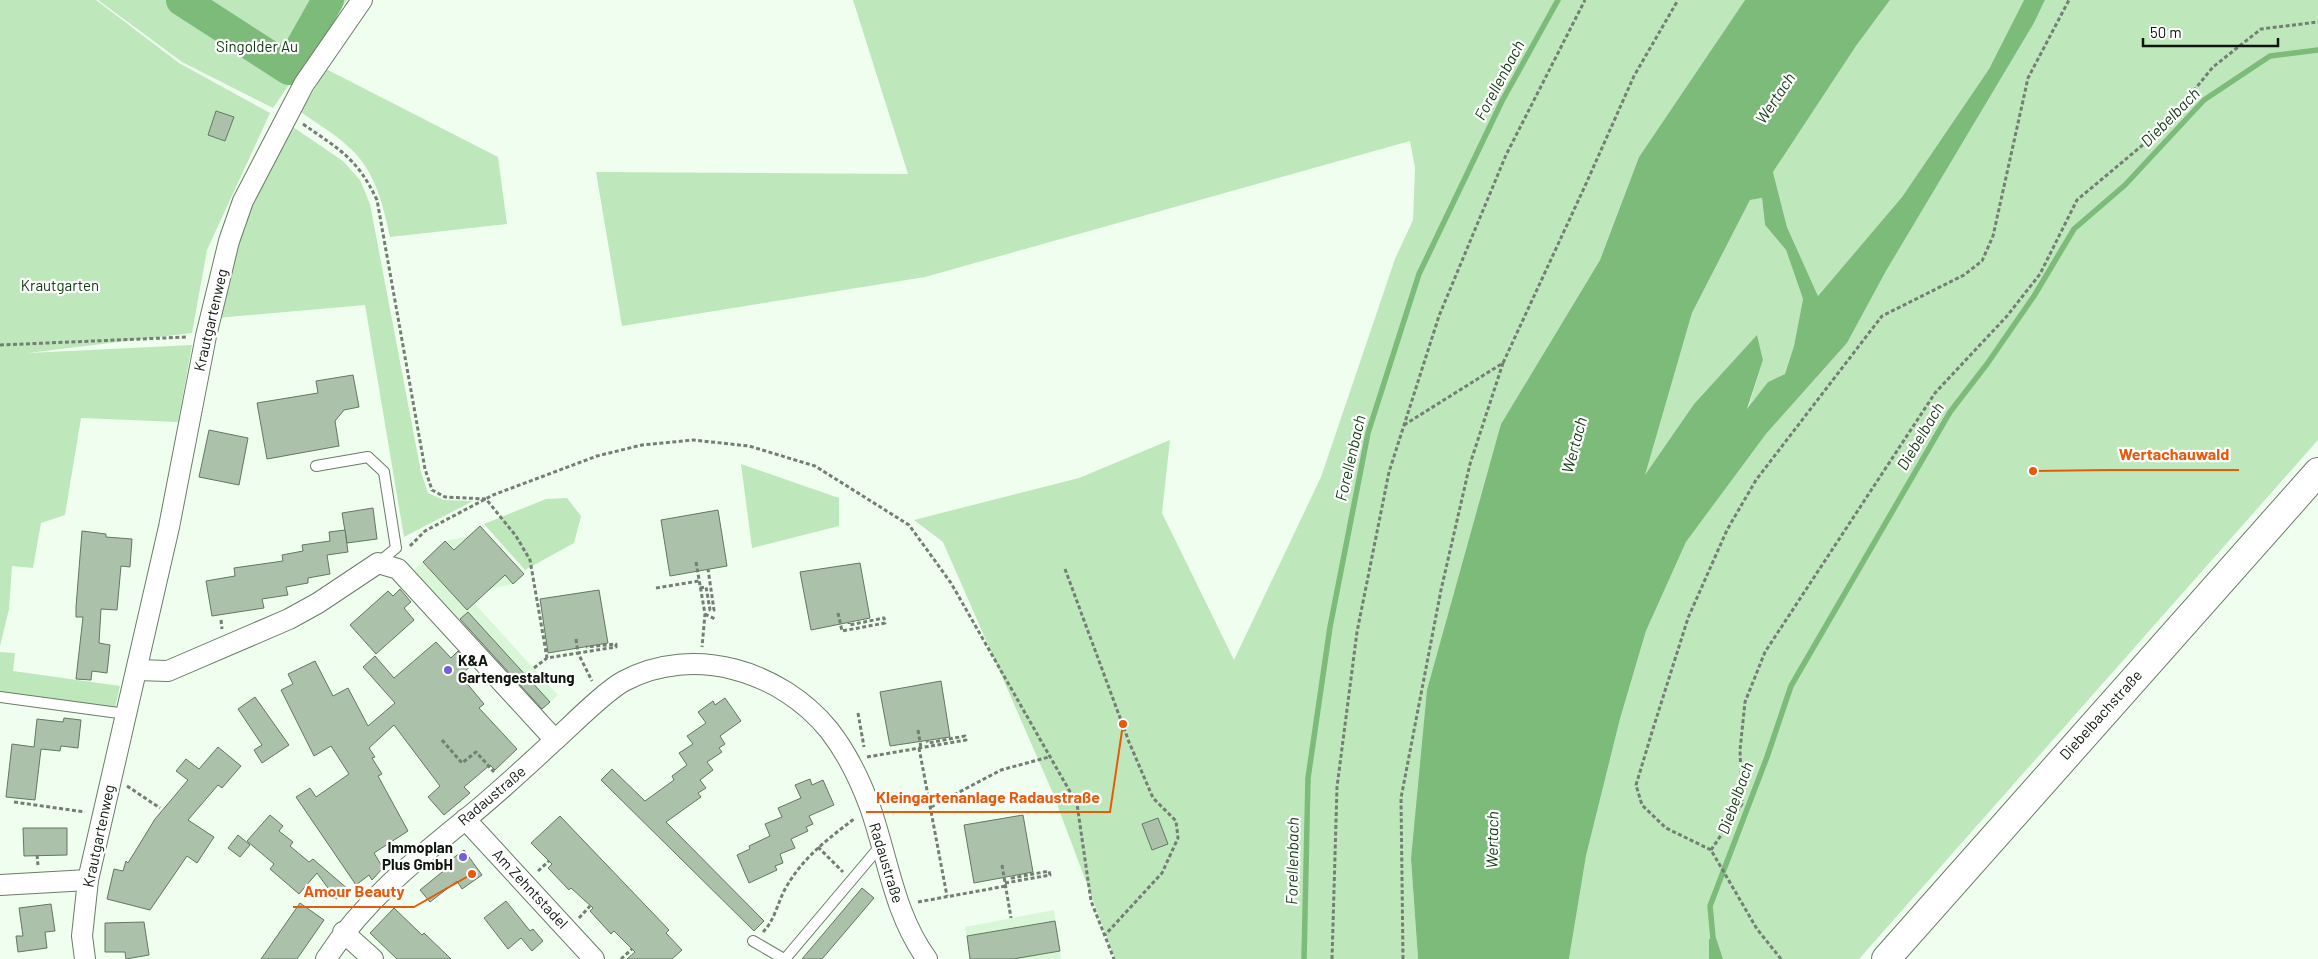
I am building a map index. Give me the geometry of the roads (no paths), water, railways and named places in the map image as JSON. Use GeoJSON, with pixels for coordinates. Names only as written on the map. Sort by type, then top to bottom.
{"type":"FeatureCollection","features":[{"type":"Feature","properties":{"kind":"street","name":"Krautgartenweg"},"geometry":{"type":"LineString","coordinates":[[85,959],[82,936],[88,880],[137,670],[175,496],[206,336],[229,241],[243,201],[304,84],[362,0]]}},
{"type":"Feature","properties":{"kind":"street","name":"Diebelbachstraße"},"geometry":{"type":"LineString","coordinates":[[1886,959],[2318,472]]}},
{"type":"Feature","properties":{"kind":"street"},"geometry":{"type":"LineString","coordinates":[[137,670],[168,671],[289,619],[318,603],[378,563],[398,569],[555,740]]}},
{"type":"Feature","properties":{"kind":"street","name":"Radaustraße"},"geometry":{"type":"LineString","coordinates":[[326,959],[344,932],[397,876],[623,682],[668,666],[701,665],[755,674],[803,705],[858,760],[869,807],[882,844],[898,906],[906,925],[927,959]]}},
{"type":"Feature","properties":{"kind":"street","name":"Am Zehntstadel"},"geometry":{"type":"LineString","coordinates":[[465,819],[594,959]]}},
{"type":"Feature","properties":{"kind":"street"},"geometry":{"type":"LineString","coordinates":[[0,885],[88,880]]}},
{"type":"Feature","properties":{"kind":"street"},"geometry":{"type":"LineString","coordinates":[[344,932],[373,959]]}},
{"type":"Feature","properties":{"kind":"lane"},"geometry":{"type":"LineString","coordinates":[[316,466],[368,457],[384,472],[396,548],[378,563]]}},
{"type":"Feature","properties":{"kind":"lane"},"geometry":{"type":"LineString","coordinates":[[0,697],[126,714]]}},
{"type":"Feature","properties":{"kind":"lane"},"geometry":{"type":"LineString","coordinates":[[753,941],[785,959],[882,844]]}},
{"type":"Feature","properties":{"kind":"water","name":"Wertach"},"geometry":{"type":"Polygon","coordinates":[[[1745,0],[1890,0],[1856,46],[1773,172],[1787,227],[1818,296],[1902,197],[1989,69],[2024,0],[2045,0],[2034,23],[1886,271],[1847,343],[1766,434],[1686,542],[1646,631],[1620,719],[1586,856],[1569,959],[1418,959],[1411,859],[1427,690],[1501,424],[1600,260],[1639,157],[1745,0]],[[1762,198],[1750,200],[1692,313],[1645,475],[1694,404],[1757,335],[1763,360],[1747,409],[1768,382],[1785,374],[1794,346],[1803,299],[1786,250],[1765,225],[1762,198]]]}},
{"type":"Feature","properties":{"kind":"water"},"geometry":{"type":"Polygon","coordinates":[[[1716,938],[1723,959],[1709,959],[1709,939],[1716,938]]]}},
{"type":"Feature","properties":{"kind":"waterway"},"geometry":{"type":"LineString","coordinates":[[182,0],[289,69],[328,0]]}},
{"type":"Feature","properties":{"kind":"waterway","name":"Forellenbach"},"geometry":{"type":"LineString","coordinates":[[1304,959],[1308,778],[1330,627],[1368,433],[1419,274],[1502,101],[1558,0]]}},
{"type":"Feature","properties":{"kind":"waterway","name":"Diebelbach"},"geometry":{"type":"LineString","coordinates":[[1715,959],[1710,906],[1767,757],[1791,686],[1950,412],[1987,364],[2034,296],[2074,229],[2125,185],[2204,100],[2270,56],[2318,50]]}},
{"type":"Feature","properties":{"kind":"place","name":"Wertachauwald"},"geometry":{"type":"Point","coordinates":[2033,471]}},
{"type":"Feature","properties":{"kind":"place","name":"K&A Gartengestaltung"},"geometry":{"type":"Point","coordinates":[448,670]}},
{"type":"Feature","properties":{"kind":"place","name":"Kleingartenanlage Radaustraße"},"geometry":{"type":"Point","coordinates":[1123,724]}},
{"type":"Feature","properties":{"kind":"place","name":"Immoplan Plus GmbH"},"geometry":{"type":"Point","coordinates":[463,857]}},
{"type":"Feature","properties":{"kind":"place","name":"Amour Beauty"},"geometry":{"type":"Point","coordinates":[472,874]}},
{"type":"Feature","properties":{"kind":"park label","name":"Singolder Au"},"geometry":{"type":"Point","coordinates":[257,47]}},
{"type":"Feature","properties":{"kind":"park label","name":"Krautgarten"},"geometry":{"type":"Point","coordinates":[60,286]}}]}
